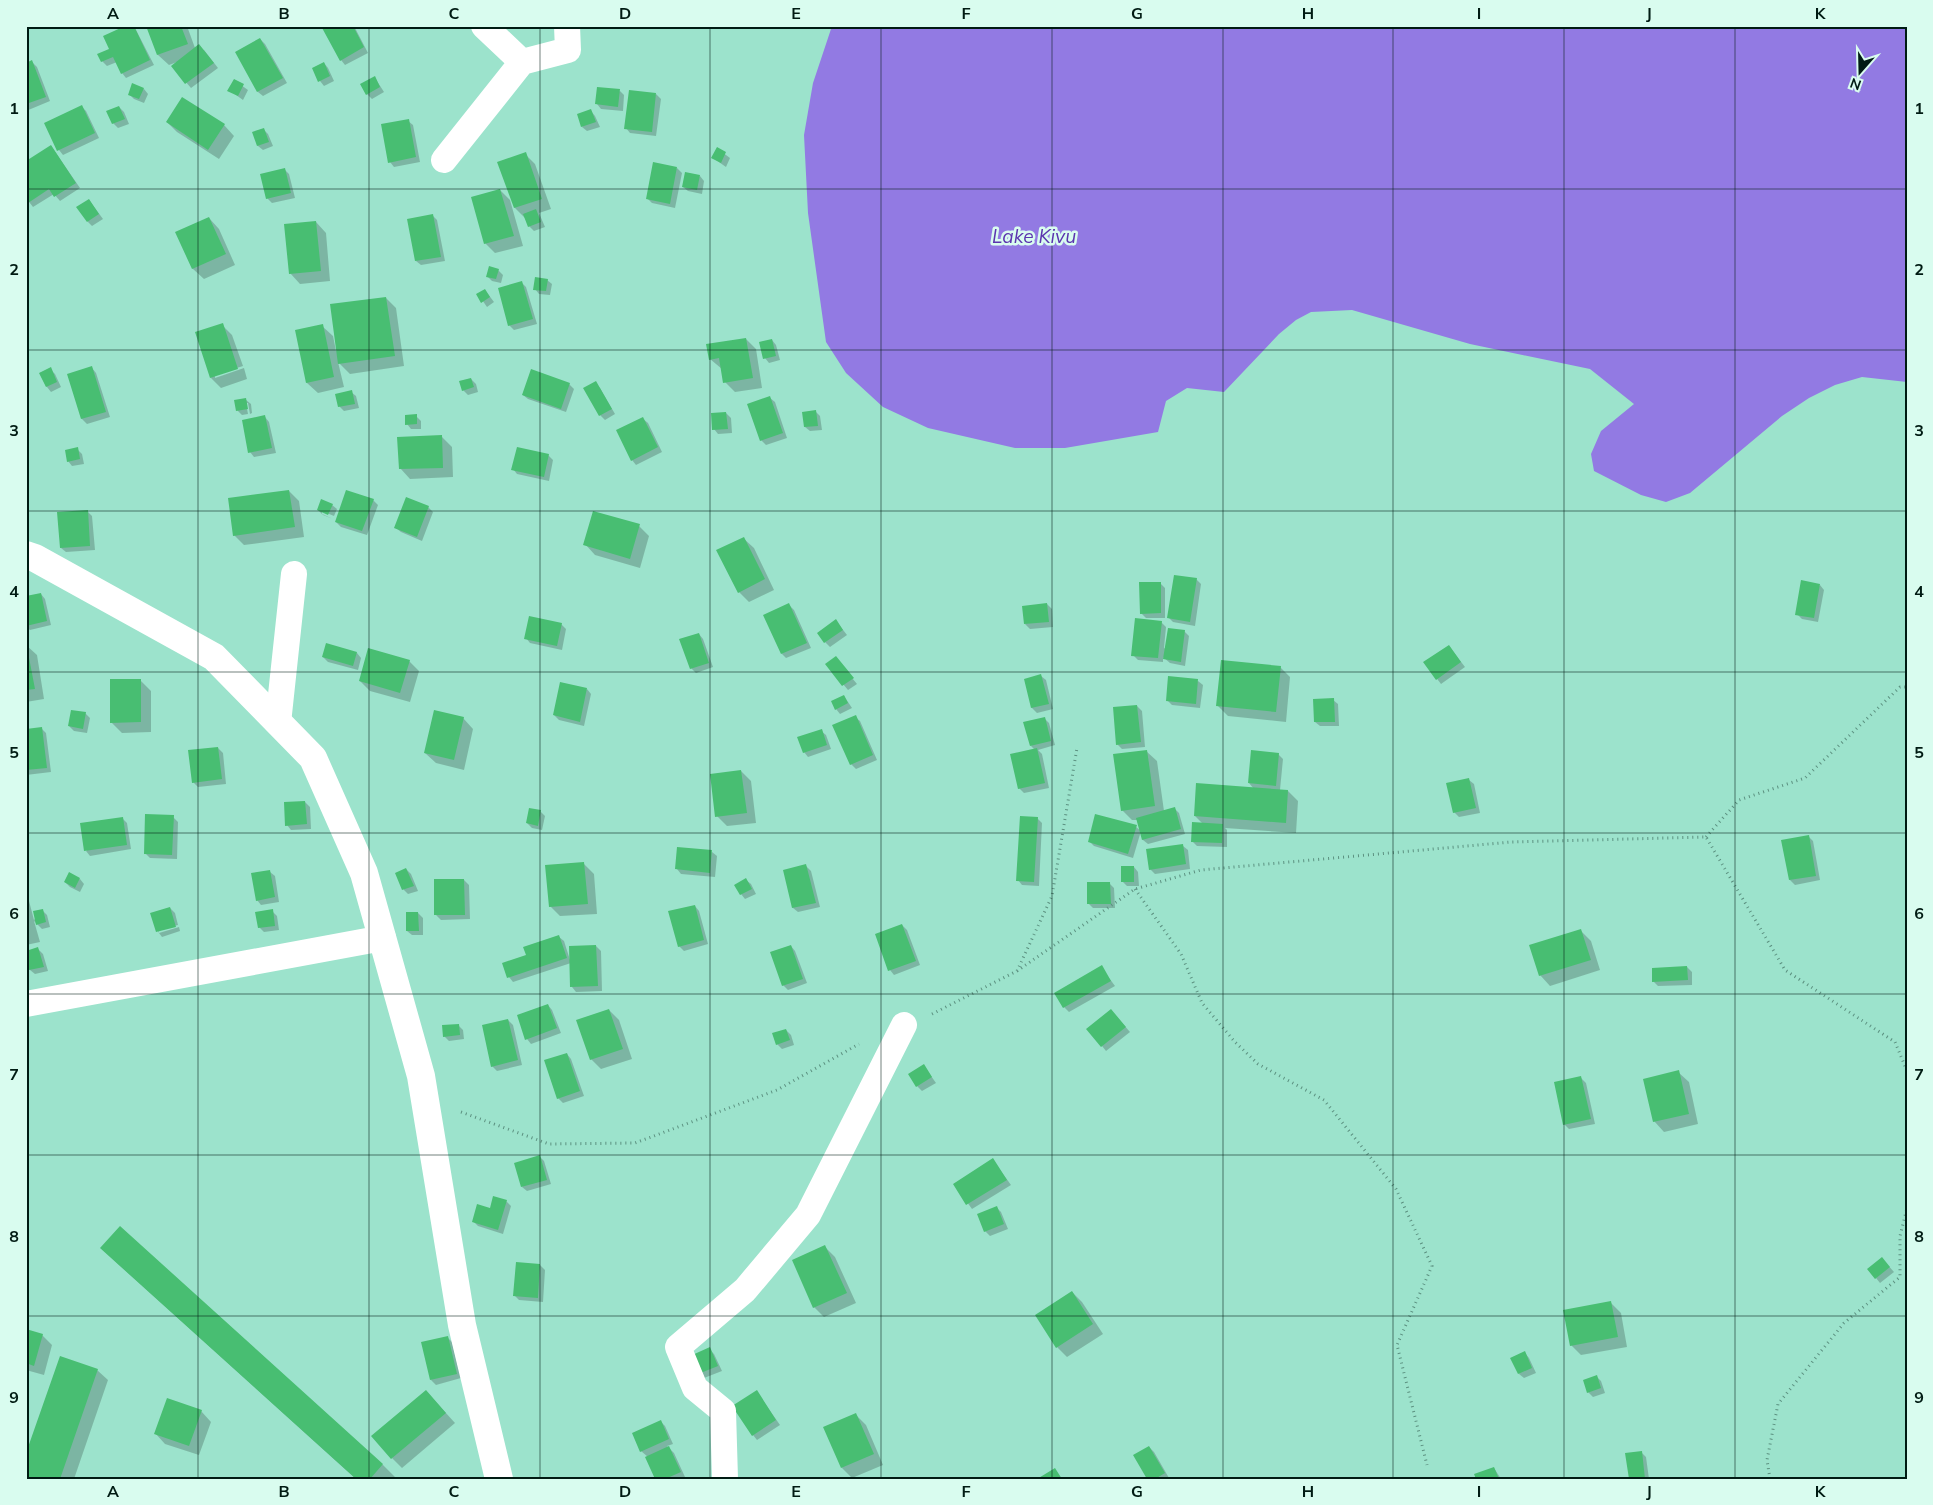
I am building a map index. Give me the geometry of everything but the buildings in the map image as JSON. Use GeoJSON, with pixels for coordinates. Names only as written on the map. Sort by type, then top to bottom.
{"type":"FeatureCollection","features":[{"type":"Feature","properties":{"kind":"street"},"geometry":{"type":"LineString","coordinates":[[484,26],[522,62]]}},
{"type":"Feature","properties":{"kind":"street"},"geometry":{"type":"LineString","coordinates":[[444,160],[522,62],[568,50],[567,26]]}},
{"type":"Feature","properties":{"kind":"street"},"geometry":{"type":"LineString","coordinates":[[26,555],[35,558],[214,657],[314,758],[364,873],[421,1076],[462,1325],[499,1479]]}},
{"type":"Feature","properties":{"kind":"street"},"geometry":{"type":"LineString","coordinates":[[278,723],[294,574]]}},
{"type":"Feature","properties":{"kind":"street"},"geometry":{"type":"LineString","coordinates":[[26,1004],[383,938]]}},
{"type":"Feature","properties":{"kind":"street"},"geometry":{"type":"LineString","coordinates":[[726,1479],[723,1411],[695,1388],[678,1347],[745,1290],[808,1215],[904,1025]]}},
{"type":"Feature","properties":{"kind":"path"},"geometry":{"type":"LineString","coordinates":[[421,1076],[461,1113],[549,1144],[635,1143],[777,1090],[864,1041],[946,1009],[1017,971],[1135,890],[1201,870],[1502,842],[1706,837],[1739,800],[1805,778],[1900,687],[1907,687]]}},
{"type":"Feature","properties":{"kind":"path"},"geometry":{"type":"LineString","coordinates":[[1017,971],[1052,896],[1077,748]]}},
{"type":"Feature","properties":{"kind":"path"},"geometry":{"type":"LineString","coordinates":[[1706,837],[1784,970],[1895,1042],[1907,1072]]}},
{"type":"Feature","properties":{"kind":"path"},"geometry":{"type":"LineString","coordinates":[[1135,890],[1181,954],[1202,1003],[1235,1042],[1258,1064],[1324,1100],[1396,1189],[1432,1266],[1397,1345],[1427,1465]]}},
{"type":"Feature","properties":{"kind":"path"},"geometry":{"type":"LineString","coordinates":[[1770,1479],[1767,1460],[1778,1404],[1844,1323],[1900,1277],[1900,1236],[1907,1208]]}},
{"type":"Feature","properties":{"kind":"water","name":"Lake Kivu"},"geometry":{"type":"Polygon","coordinates":[[[832,26],[1907,26],[1907,382],[1862,377],[1835,385],[1809,398],[1782,416],[1690,493],[1666,502],[1641,495],[1594,471],[1591,454],[1601,431],[1634,404],[1590,369],[1470,344],[1352,310],[1311,312],[1296,320],[1279,334],[1224,392],[1187,388],[1166,401],[1158,432],[1065,448],[1015,448],[928,428],[883,407],[846,373],[826,342],[808,213],[804,135],[813,83],[832,26]]]}}]}
